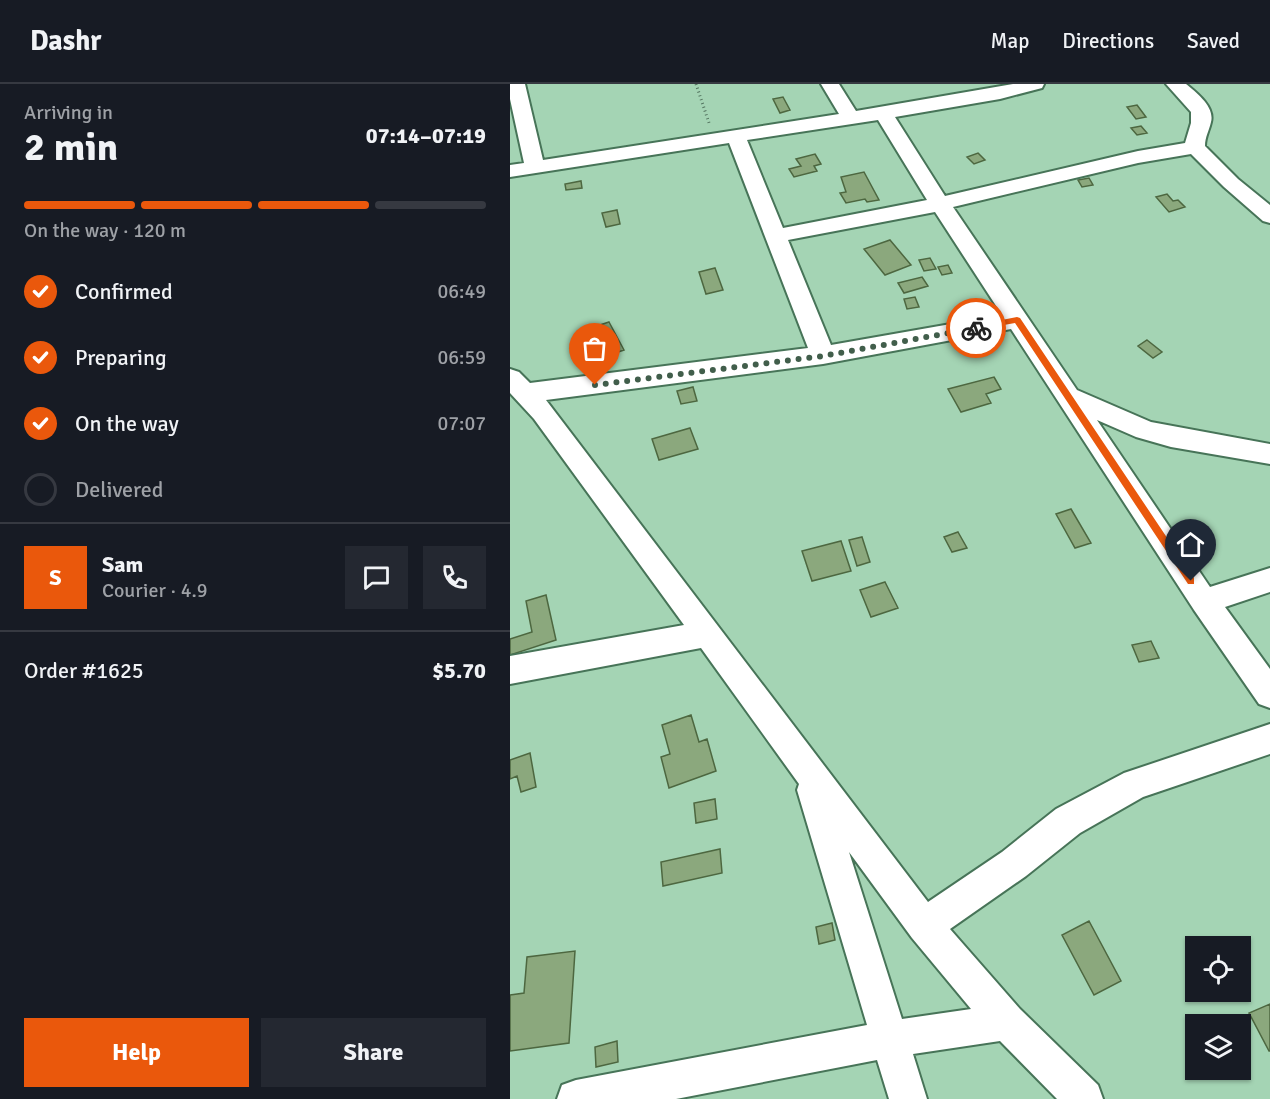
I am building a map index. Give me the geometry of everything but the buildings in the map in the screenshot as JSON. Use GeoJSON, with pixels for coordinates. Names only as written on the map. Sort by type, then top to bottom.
{"type":"FeatureCollection","features":[{"type":"Feature","properties":{"kind":"street"},"geometry":{"type":"LineString","coordinates":[[516,84],[535,167]]}},
{"type":"Feature","properties":{"kind":"street"},"geometry":{"type":"LineString","coordinates":[[830,84],[851,118]]}},
{"type":"Feature","properties":{"kind":"street"},"geometry":{"type":"LineString","coordinates":[[510,171],[883,113],[982,90],[1035,84]]}},
{"type":"Feature","properties":{"kind":"street"},"geometry":{"type":"LineString","coordinates":[[1175,84],[1202,112],[1203,120],[1194,140],[1195,147],[1231,183],[1270,216]]}},
{"type":"Feature","properties":{"kind":"street"},"geometry":{"type":"LineString","coordinates":[[883,113],[940,204],[1204,601],[1270,694]]}},
{"type":"Feature","properties":{"kind":"street"},"geometry":{"type":"LineString","coordinates":[[736,136],[823,356]]}},
{"type":"Feature","properties":{"kind":"street"},"geometry":{"type":"LineString","coordinates":[[776,236],[940,204],[1138,157],[1195,147]]}},
{"type":"Feature","properties":{"kind":"street"},"geometry":{"type":"LineString","coordinates":[[515,383],[823,356],[1017,320]]}},
{"type":"Feature","properties":{"kind":"street"},"geometry":{"type":"LineString","coordinates":[[515,383],[543,412],[924,926],[1006,1022],[1084,1099]]}},
{"type":"Feature","properties":{"kind":"street"},"geometry":{"type":"LineString","coordinates":[[1069,397],[1119,419],[1162,434],[1270,454]]}},
{"type":"Feature","properties":{"kind":"street"},"geometry":{"type":"LineString","coordinates":[[1204,601],[1270,580]]}},
{"type":"Feature","properties":{"kind":"street"},"geometry":{"type":"LineString","coordinates":[[510,670],[706,634]]}},
{"type":"Feature","properties":{"kind":"street"},"geometry":{"type":"LineString","coordinates":[[924,926],[1014,864],[1068,821],[1135,784],[1270,739]]}},
{"type":"Feature","properties":{"kind":"street"},"geometry":{"type":"LineString","coordinates":[[807,771],[908,1099]]}},
{"type":"Feature","properties":{"kind":"street"},"geometry":{"type":"LineString","coordinates":[[576,1099],[891,1039],[1006,1022]]}},
{"type":"Feature","properties":{"kind":"path"},"geometry":{"type":"LineString","coordinates":[[696,84],[714,139]]}},
{"type":"Feature","properties":{"kind":"way so far"},"geometry":{"type":"LineString","coordinates":[[595,385],[823,356],[976,328]]}},
{"type":"Feature","properties":{"kind":"route"},"geometry":{"type":"LineString","coordinates":[[976,328],[1017,320],[1191,581]]}}]}
